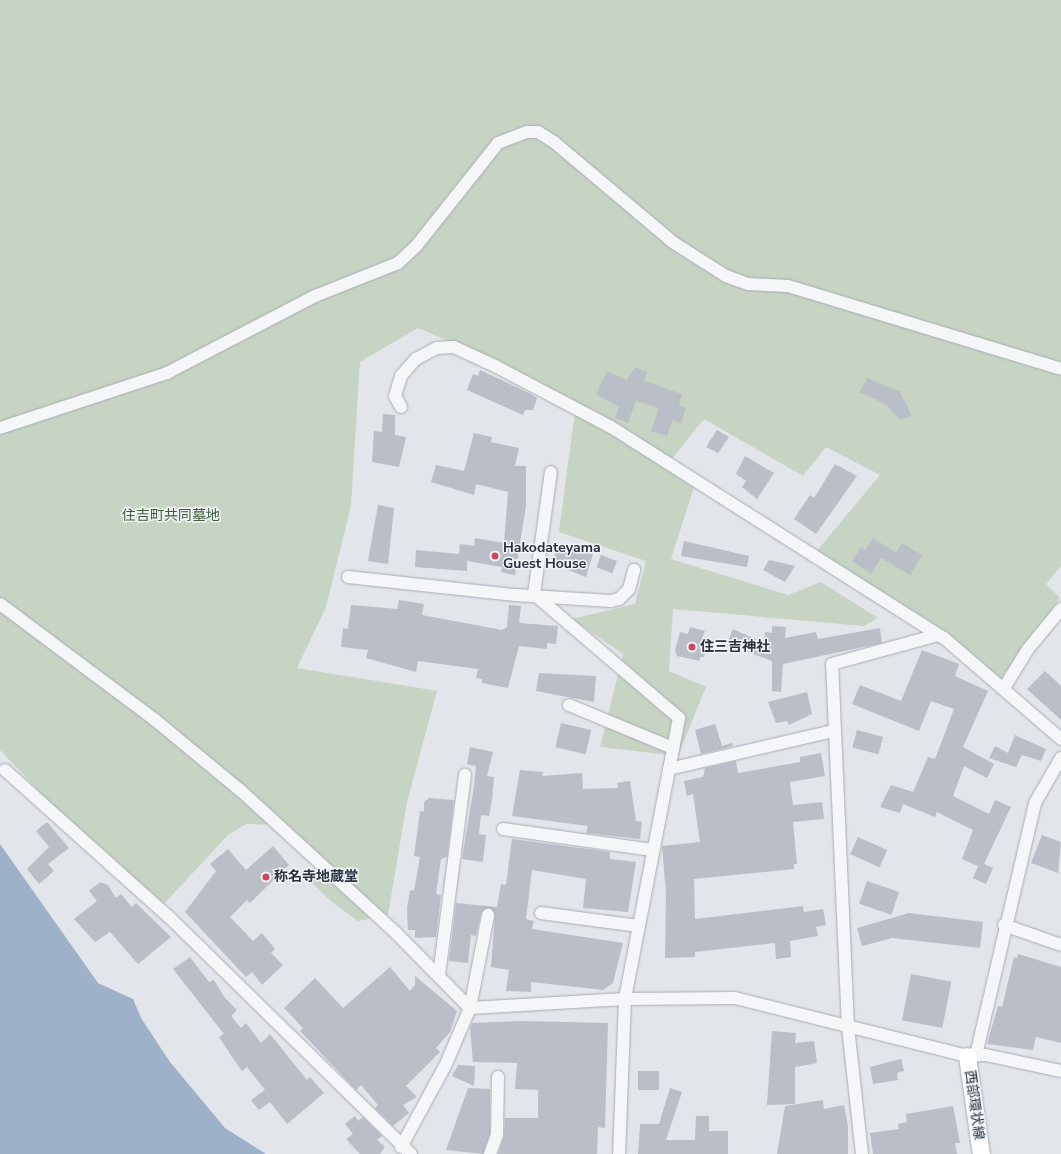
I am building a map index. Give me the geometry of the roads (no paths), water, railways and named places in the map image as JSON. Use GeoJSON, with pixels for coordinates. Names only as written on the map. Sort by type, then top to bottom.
{"type":"FeatureCollection","features":[{"type":"Feature","properties":{"kind":"street"},"geometry":{"type":"LineString","coordinates":[[0,428],[166,373],[315,296],[398,263],[417,245],[498,143],[527,132],[538,132],[554,142],[674,243],[726,276],[748,284],[788,286],[1061,369]]}},
{"type":"Feature","properties":{"kind":"street"},"geometry":{"type":"LineString","coordinates":[[401,407],[395,396],[397,386],[409,366],[437,348],[460,350],[611,427],[938,635],[1004,688],[1061,739]]}},
{"type":"Feature","properties":{"kind":"street"},"geometry":{"type":"LineString","coordinates":[[534,594],[551,472]]}},
{"type":"Feature","properties":{"kind":"street"},"geometry":{"type":"LineString","coordinates":[[348,577],[515,595],[534,594],[611,601],[625,594],[634,570]]}},
{"type":"Feature","properties":{"kind":"street"},"geometry":{"type":"LineString","coordinates":[[534,594],[679,718],[625,999],[619,1154]]}},
{"type":"Feature","properties":{"kind":"street"},"geometry":{"type":"LineString","coordinates":[[0,604],[155,720],[240,790],[438,975],[470,1008],[625,999],[735,998],[848,1028],[971,1056],[1061,1072]]}},
{"type":"Feature","properties":{"kind":"street"},"geometry":{"type":"LineString","coordinates":[[1004,688],[1028,649],[1061,609]]}},
{"type":"Feature","properties":{"kind":"street"},"geometry":{"type":"LineString","coordinates":[[862,1154],[848,1028],[833,731],[836,715],[832,664],[938,635]]}},
{"type":"Feature","properties":{"kind":"street"},"geometry":{"type":"LineString","coordinates":[[569,705],[673,748]]}},
{"type":"Feature","properties":{"kind":"street"},"geometry":{"type":"LineString","coordinates":[[668,769],[833,731]]}},
{"type":"Feature","properties":{"kind":"street"},"geometry":{"type":"LineString","coordinates":[[971,1056],[1035,803],[1061,758]]}},
{"type":"Feature","properties":{"kind":"street"},"geometry":{"type":"LineString","coordinates":[[5,770],[168,916],[401,1147],[411,1154]]}},
{"type":"Feature","properties":{"kind":"street"},"geometry":{"type":"LineString","coordinates":[[438,975],[465,775]]}},
{"type":"Feature","properties":{"kind":"street"},"geometry":{"type":"LineString","coordinates":[[503,829],[653,850]]}},
{"type":"Feature","properties":{"kind":"street"},"geometry":{"type":"LineString","coordinates":[[541,913],[638,926]]}},
{"type":"Feature","properties":{"kind":"street"},"geometry":{"type":"LineString","coordinates":[[401,1147],[446,1064],[470,1008],[488,915]]}},
{"type":"Feature","properties":{"kind":"street"},"geometry":{"type":"LineString","coordinates":[[1004,925],[1061,945]]}},
{"type":"Feature","properties":{"kind":"street","name":"西部環状線"},"geometry":{"type":"LineString","coordinates":[[971,1056],[981,1154]]}},
{"type":"Feature","properties":{"kind":"street"},"geometry":{"type":"LineString","coordinates":[[490,1154],[497,1135],[498,1077]]}},
{"type":"Feature","properties":{"kind":"water"},"geometry":{"type":"Polygon","coordinates":[[[0,844],[98,983],[133,999],[141,1018],[170,1062],[225,1128],[266,1154],[0,1154],[0,844]]]}},
{"type":"Feature","properties":{"kind":"place","name":"Hakodateyama Guest House"},"geometry":{"type":"Point","coordinates":[495,556]}},
{"type":"Feature","properties":{"kind":"place","name":"住三吉神社"},"geometry":{"type":"Point","coordinates":[692,647]}},
{"type":"Feature","properties":{"kind":"place","name":"称名寺地蔵堂"},"geometry":{"type":"Point","coordinates":[266,877]}},
{"type":"Feature","properties":{"kind":"park label","name":"住吉町共同墓地"},"geometry":{"type":"Point","coordinates":[171,516]}}]}
